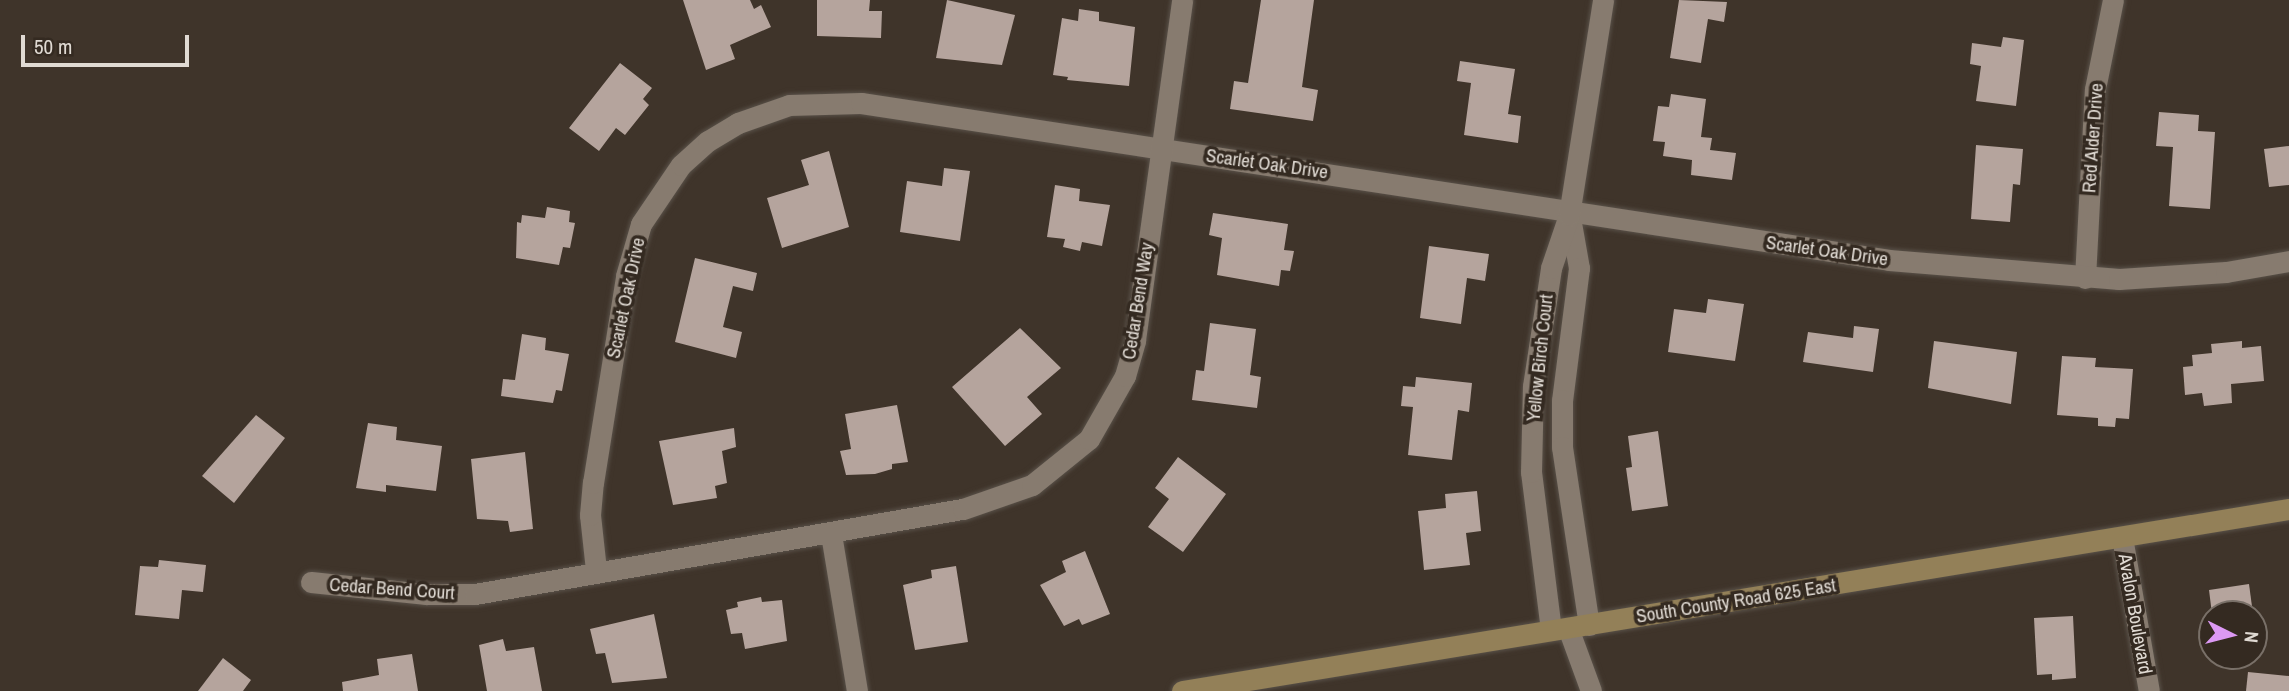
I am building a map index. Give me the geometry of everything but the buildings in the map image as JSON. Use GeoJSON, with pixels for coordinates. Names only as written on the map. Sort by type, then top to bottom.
{"type":"FeatureCollection","features":[{"type":"Feature","properties":{"kind":"street","name":"Cedar Bend Way"},"geometry":{"type":"LineString","coordinates":[[596,570],[831,534],[999,500],[1063,465],[1089,439],[1125,376],[1135,340],[1182,0]]}},
{"type":"Feature","properties":{"kind":"street","name":"Yellow Birch Court"},"geometry":{"type":"LineString","coordinates":[[1591,691],[1559,629],[1531,472],[1533,386],[1551,268],[1569,215],[1603,0]]}},
{"type":"Feature","properties":{"kind":"street","name":"Red Alder Drive"},"geometry":{"type":"LineString","coordinates":[[2085,278],[2095,89],[2113,0]]}},
{"type":"Feature","properties":{"kind":"street","name":"Scarlet Oak Drive"},"geometry":{"type":"LineString","coordinates":[[596,570],[590,515],[593,483],[630,259],[659,193],[708,141],[772,109],[825,101],[1357,176],[1569,215],[1889,260],[2085,278],[2226,272],[2289,261]]}},
{"type":"Feature","properties":{"kind":"street","name":"Yellow Birch Court"},"geometry":{"type":"LineString","coordinates":[[1569,215],[1579,268],[1562,400],[1562,447],[1590,625]]}},
{"type":"Feature","properties":{"kind":"street","name":"South County Road 625 East"},"geometry":{"type":"LineString","coordinates":[[1182,691],[2289,509]]}},
{"type":"Feature","properties":{"kind":"street"},"geometry":{"type":"LineString","coordinates":[[831,534],[858,691]]}},
{"type":"Feature","properties":{"kind":"street","name":"Avalon Boulevard"},"geometry":{"type":"LineString","coordinates":[[2122,537],[2149,691]]}},
{"type":"Feature","properties":{"kind":"street","name":"Cedar Bend Court"},"geometry":{"type":"LineString","coordinates":[[312,582],[426,594],[475,594],[596,570]]}}]}
